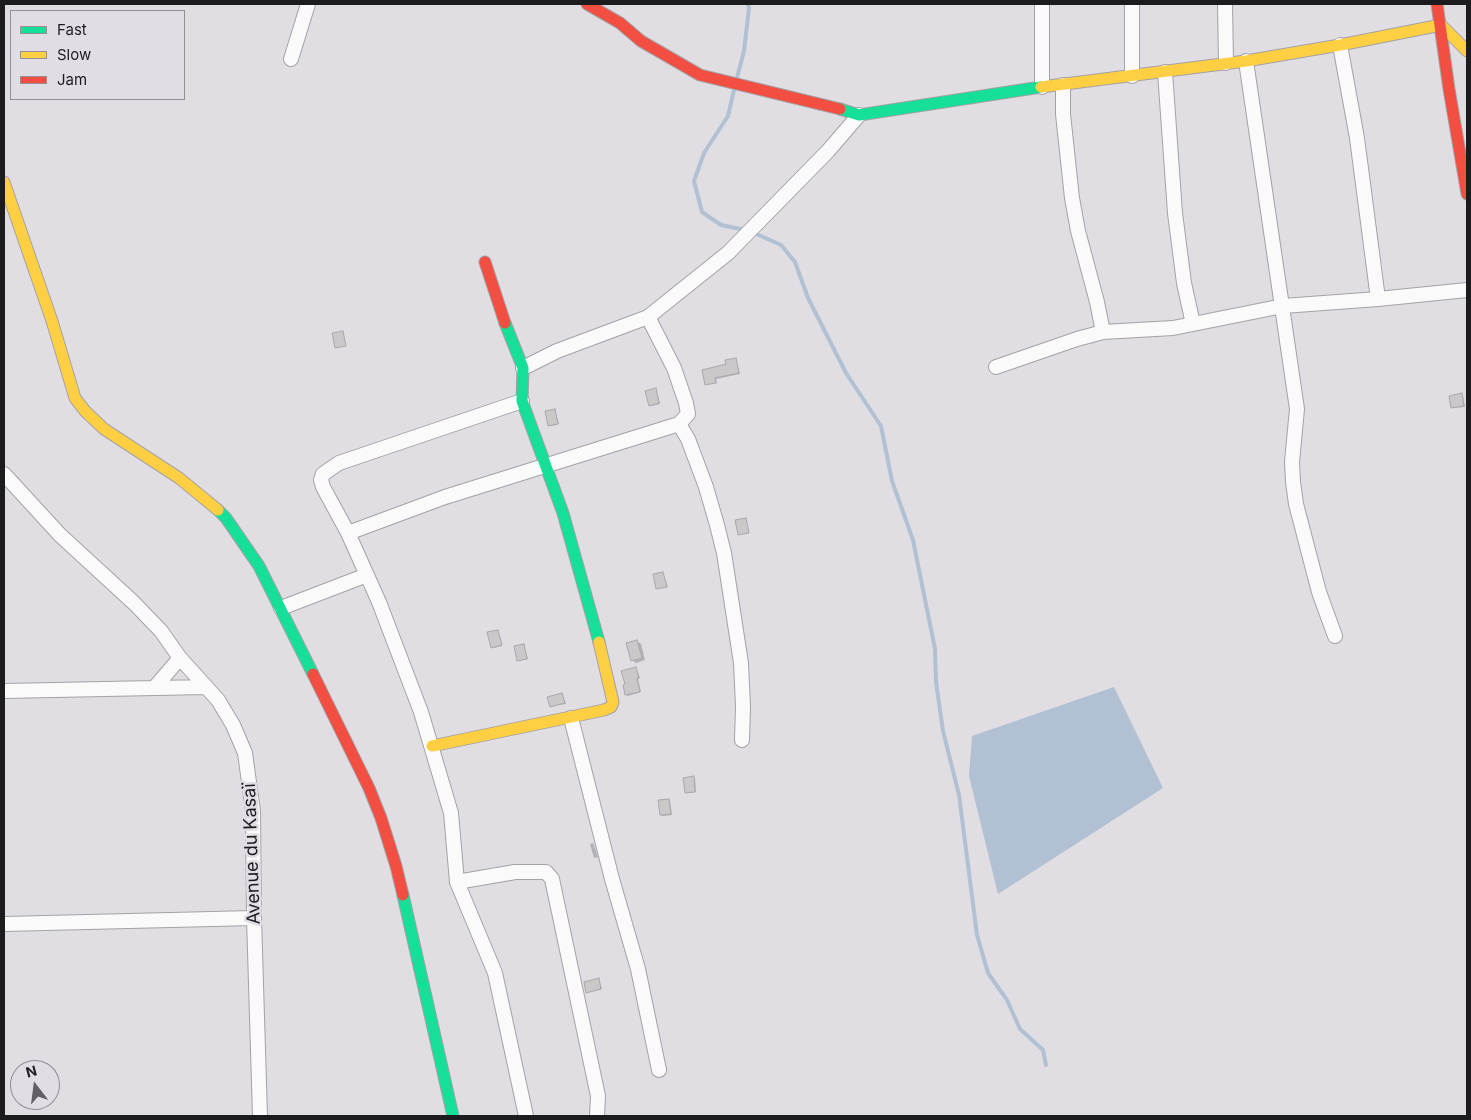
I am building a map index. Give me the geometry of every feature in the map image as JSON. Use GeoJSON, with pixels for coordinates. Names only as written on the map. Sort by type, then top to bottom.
{"type":"FeatureCollection","features":[{"type":"Feature","properties":{"kind":"street"},"geometry":{"type":"LineString","coordinates":[[291,59],[308,4]]}},
{"type":"Feature","properties":{"kind":"street"},"geometry":{"type":"LineString","coordinates":[[587,4],[620,23],[641,41],[700,75],[829,105],[859,115],[1063,84],[1246,61],[1441,25]]}},
{"type":"Feature","properties":{"kind":"street"},"geometry":{"type":"LineString","coordinates":[[1042,4],[1042,87]]}},
{"type":"Feature","properties":{"kind":"street"},"geometry":{"type":"LineString","coordinates":[[1132,4],[1132,76]]}},
{"type":"Feature","properties":{"kind":"street"},"geometry":{"type":"LineString","coordinates":[[1225,4],[1226,63]]}},
{"type":"Feature","properties":{"kind":"street"},"geometry":{"type":"LineString","coordinates":[[1437,4],[1467,194]]}},
{"type":"Feature","properties":{"kind":"street"},"geometry":{"type":"LineString","coordinates":[[1441,25],[1467,51]]}},
{"type":"Feature","properties":{"kind":"street"},"geometry":{"type":"LineString","coordinates":[[1340,45],[1357,138],[1378,299]]}},
{"type":"Feature","properties":{"kind":"street"},"geometry":{"type":"LineString","coordinates":[[1246,61],[1297,409],[1292,462],[1294,489],[1319,592],[1335,636]]}},
{"type":"Feature","properties":{"kind":"street"},"geometry":{"type":"LineString","coordinates":[[1165,72],[1175,213],[1184,283],[1193,324]]}},
{"type":"Feature","properties":{"kind":"street"},"geometry":{"type":"LineString","coordinates":[[1063,84],[1063,114],[1069,177],[1078,231],[1103,332]]}},
{"type":"Feature","properties":{"kind":"street"},"geometry":{"type":"LineString","coordinates":[[522,368],[557,351],[648,316],[728,253],[828,151],[859,115]]}},
{"type":"Feature","properties":{"kind":"street"},"geometry":{"type":"LineString","coordinates":[[4,182],[52,321],[75,398],[85,411],[104,429],[179,478],[205,498],[226,518],[259,566],[282,608],[369,788],[381,818],[396,866],[453,1116]]}},
{"type":"Feature","properties":{"kind":"street"},"geometry":{"type":"LineString","coordinates":[[432,746],[571,718],[612,708],[613,702],[591,611],[564,513],[522,401],[522,368],[485,262]]}},
{"type":"Feature","properties":{"kind":"street"},"geometry":{"type":"LineString","coordinates":[[996,367],[1103,332],[1148,330],[1193,324],[1283,306],[1467,290]]}},
{"type":"Feature","properties":{"kind":"street"},"geometry":{"type":"LineString","coordinates":[[348,533],[445,497],[679,424],[688,414],[684,398],[674,368],[648,316]]}},
{"type":"Feature","properties":{"kind":"street"},"geometry":{"type":"LineString","coordinates":[[522,401],[339,463],[323,474],[321,480],[348,533],[403,661],[432,746],[451,812],[457,882],[495,973],[526,1116]]}},
{"type":"Feature","properties":{"kind":"street"},"geometry":{"type":"LineString","coordinates":[[679,424],[688,439],[706,487],[718,525],[724,553],[741,663],[742,740]]}},
{"type":"Feature","properties":{"kind":"street","name":"Avenue du Kasaï"},"geometry":{"type":"LineString","coordinates":[[4,474],[60,535],[134,603],[161,632],[180,658],[218,700],[233,725],[245,753],[253,811],[260,1116]]}},
{"type":"Feature","properties":{"kind":"street"},"geometry":{"type":"LineString","coordinates":[[282,608],[367,575]]}},
{"type":"Feature","properties":{"kind":"street"},"geometry":{"type":"LineString","coordinates":[[155,687],[180,658]]}},
{"type":"Feature","properties":{"kind":"street"},"geometry":{"type":"LineString","coordinates":[[4,691],[206,687]]}},
{"type":"Feature","properties":{"kind":"street"},"geometry":{"type":"LineString","coordinates":[[571,718],[612,879],[636,960],[659,1070]]}},
{"type":"Feature","properties":{"kind":"street"},"geometry":{"type":"LineString","coordinates":[[457,882],[515,872],[546,872],[552,879],[598,1096],[597,1116]]}},
{"type":"Feature","properties":{"kind":"street"},"geometry":{"type":"LineString","coordinates":[[4,924],[254,918]]}},
{"type":"Feature","properties":{"kind":"water"},"geometry":{"type":"Polygon","coordinates":[[[1114,687],[1163,788],[998,894],[969,776],[972,736],[1114,687]]]}},
{"type":"Feature","properties":{"kind":"building"},"geometry":{"type":"Polygon","coordinates":[[[343,331],[346,346],[335,348],[332,333],[343,331]]]}},
{"type":"Feature","properties":{"kind":"building"},"geometry":{"type":"Polygon","coordinates":[[[736,358],[739,373],[715,378],[716,383],[705,385],[702,370],[726,364],[725,360],[736,358]]]}},
{"type":"Feature","properties":{"kind":"building"},"geometry":{"type":"Polygon","coordinates":[[[656,388],[659,403],[649,406],[645,391],[656,388]]]}},
{"type":"Feature","properties":{"kind":"building"},"geometry":{"type":"Polygon","coordinates":[[[1462,393],[1464,406],[1451,408],[1449,396],[1462,393]]]}},
{"type":"Feature","properties":{"kind":"building"},"geometry":{"type":"Polygon","coordinates":[[[555,409],[558,424],[548,426],[545,411],[555,409]]]}},
{"type":"Feature","properties":{"kind":"building"},"geometry":{"type":"Polygon","coordinates":[[[746,518],[749,533],[738,535],[735,520],[746,518]]]}},
{"type":"Feature","properties":{"kind":"building"},"geometry":{"type":"Polygon","coordinates":[[[663,572],[667,587],[656,589],[653,574],[663,572]]]}},
{"type":"Feature","properties":{"kind":"building"},"geometry":{"type":"Polygon","coordinates":[[[498,630],[502,645],[491,648],[487,632],[498,630]]]}},
{"type":"Feature","properties":{"kind":"building"},"geometry":{"type":"Polygon","coordinates":[[[637,640],[642,658],[631,661],[626,643],[637,640]]]}},
{"type":"Feature","properties":{"kind":"building"},"geometry":{"type":"Polygon","coordinates":[[[524,644],[527,659],[517,661],[514,646],[524,644]]]}},
{"type":"Feature","properties":{"kind":"building"},"geometry":{"type":"Polygon","coordinates":[[[636,667],[640,692],[625,695],[623,685],[625,684],[621,671],[636,667]]]}},
{"type":"Feature","properties":{"kind":"building"},"geometry":{"type":"Polygon","coordinates":[[[562,693],[565,703],[550,707],[547,697],[562,693]]]}},
{"type":"Feature","properties":{"kind":"building"},"geometry":{"type":"Polygon","coordinates":[[[694,776],[695,792],[685,793],[683,778],[694,776]]]}},
{"type":"Feature","properties":{"kind":"building"},"geometry":{"type":"Polygon","coordinates":[[[669,799],[671,814],[660,815],[658,800],[669,799]]]}},
{"type":"Feature","properties":{"kind":"building"},"geometry":{"type":"Polygon","coordinates":[[[599,978],[601,989],[586,993],[584,982],[599,978]]]}},
{"type":"Feature","properties":{"kind":"waterway"},"geometry":{"type":"LineString","coordinates":[[737,78],[744,51],[748,4]]}},
{"type":"Feature","properties":{"kind":"waterway"},"geometry":{"type":"LineString","coordinates":[[734,90],[728,116],[704,153],[694,181],[702,212],[721,225],[745,230]]}},
{"type":"Feature","properties":{"kind":"waterway"},"geometry":{"type":"LineString","coordinates":[[752,232],[781,245],[795,262],[808,298],[846,373],[881,426],[892,481],[913,540],[935,649],[936,682],[943,731],[959,795],[977,935],[988,973],[1007,1000],[1020,1029],[1043,1050],[1046,1065]]}},
{"type":"Feature","properties":{"kind":"traffic: fast"},"geometry":{"type":"LineString","coordinates":[[840,109],[859,115],[1041,87]]}},
{"type":"Feature","properties":{"kind":"traffic: fast"},"geometry":{"type":"LineString","coordinates":[[505,323],[523,368],[522,401],[563,513],[599,642]]}},
{"type":"Feature","properties":{"kind":"traffic: fast"},"geometry":{"type":"LineString","coordinates":[[218,510],[226,518],[259,566],[313,674]]}},
{"type":"Feature","properties":{"kind":"traffic: fast"},"geometry":{"type":"LineString","coordinates":[[403,895],[453,1116]]}},
{"type":"Feature","properties":{"kind":"traffic: slow"},"geometry":{"type":"LineString","coordinates":[[1041,87],[1246,61],[1441,25],[1467,51]]}},
{"type":"Feature","properties":{"kind":"traffic: slow"},"geometry":{"type":"LineString","coordinates":[[4,182],[52,321],[75,398],[85,411],[104,429],[179,478],[218,510]]}},
{"type":"Feature","properties":{"kind":"traffic: slow"},"geometry":{"type":"LineString","coordinates":[[432,746],[611,707],[613,702],[599,642]]}},
{"type":"Feature","properties":{"kind":"traffic: jam"},"geometry":{"type":"LineString","coordinates":[[587,4],[620,23],[641,41],[700,75],[840,109]]}},
{"type":"Feature","properties":{"kind":"traffic: jam"},"geometry":{"type":"LineString","coordinates":[[1437,4],[1467,194]]}},
{"type":"Feature","properties":{"kind":"traffic: jam"},"geometry":{"type":"LineString","coordinates":[[485,262],[505,323]]}},
{"type":"Feature","properties":{"kind":"traffic: jam"},"geometry":{"type":"LineString","coordinates":[[313,674],[369,788],[381,818],[403,895]]}}]}
